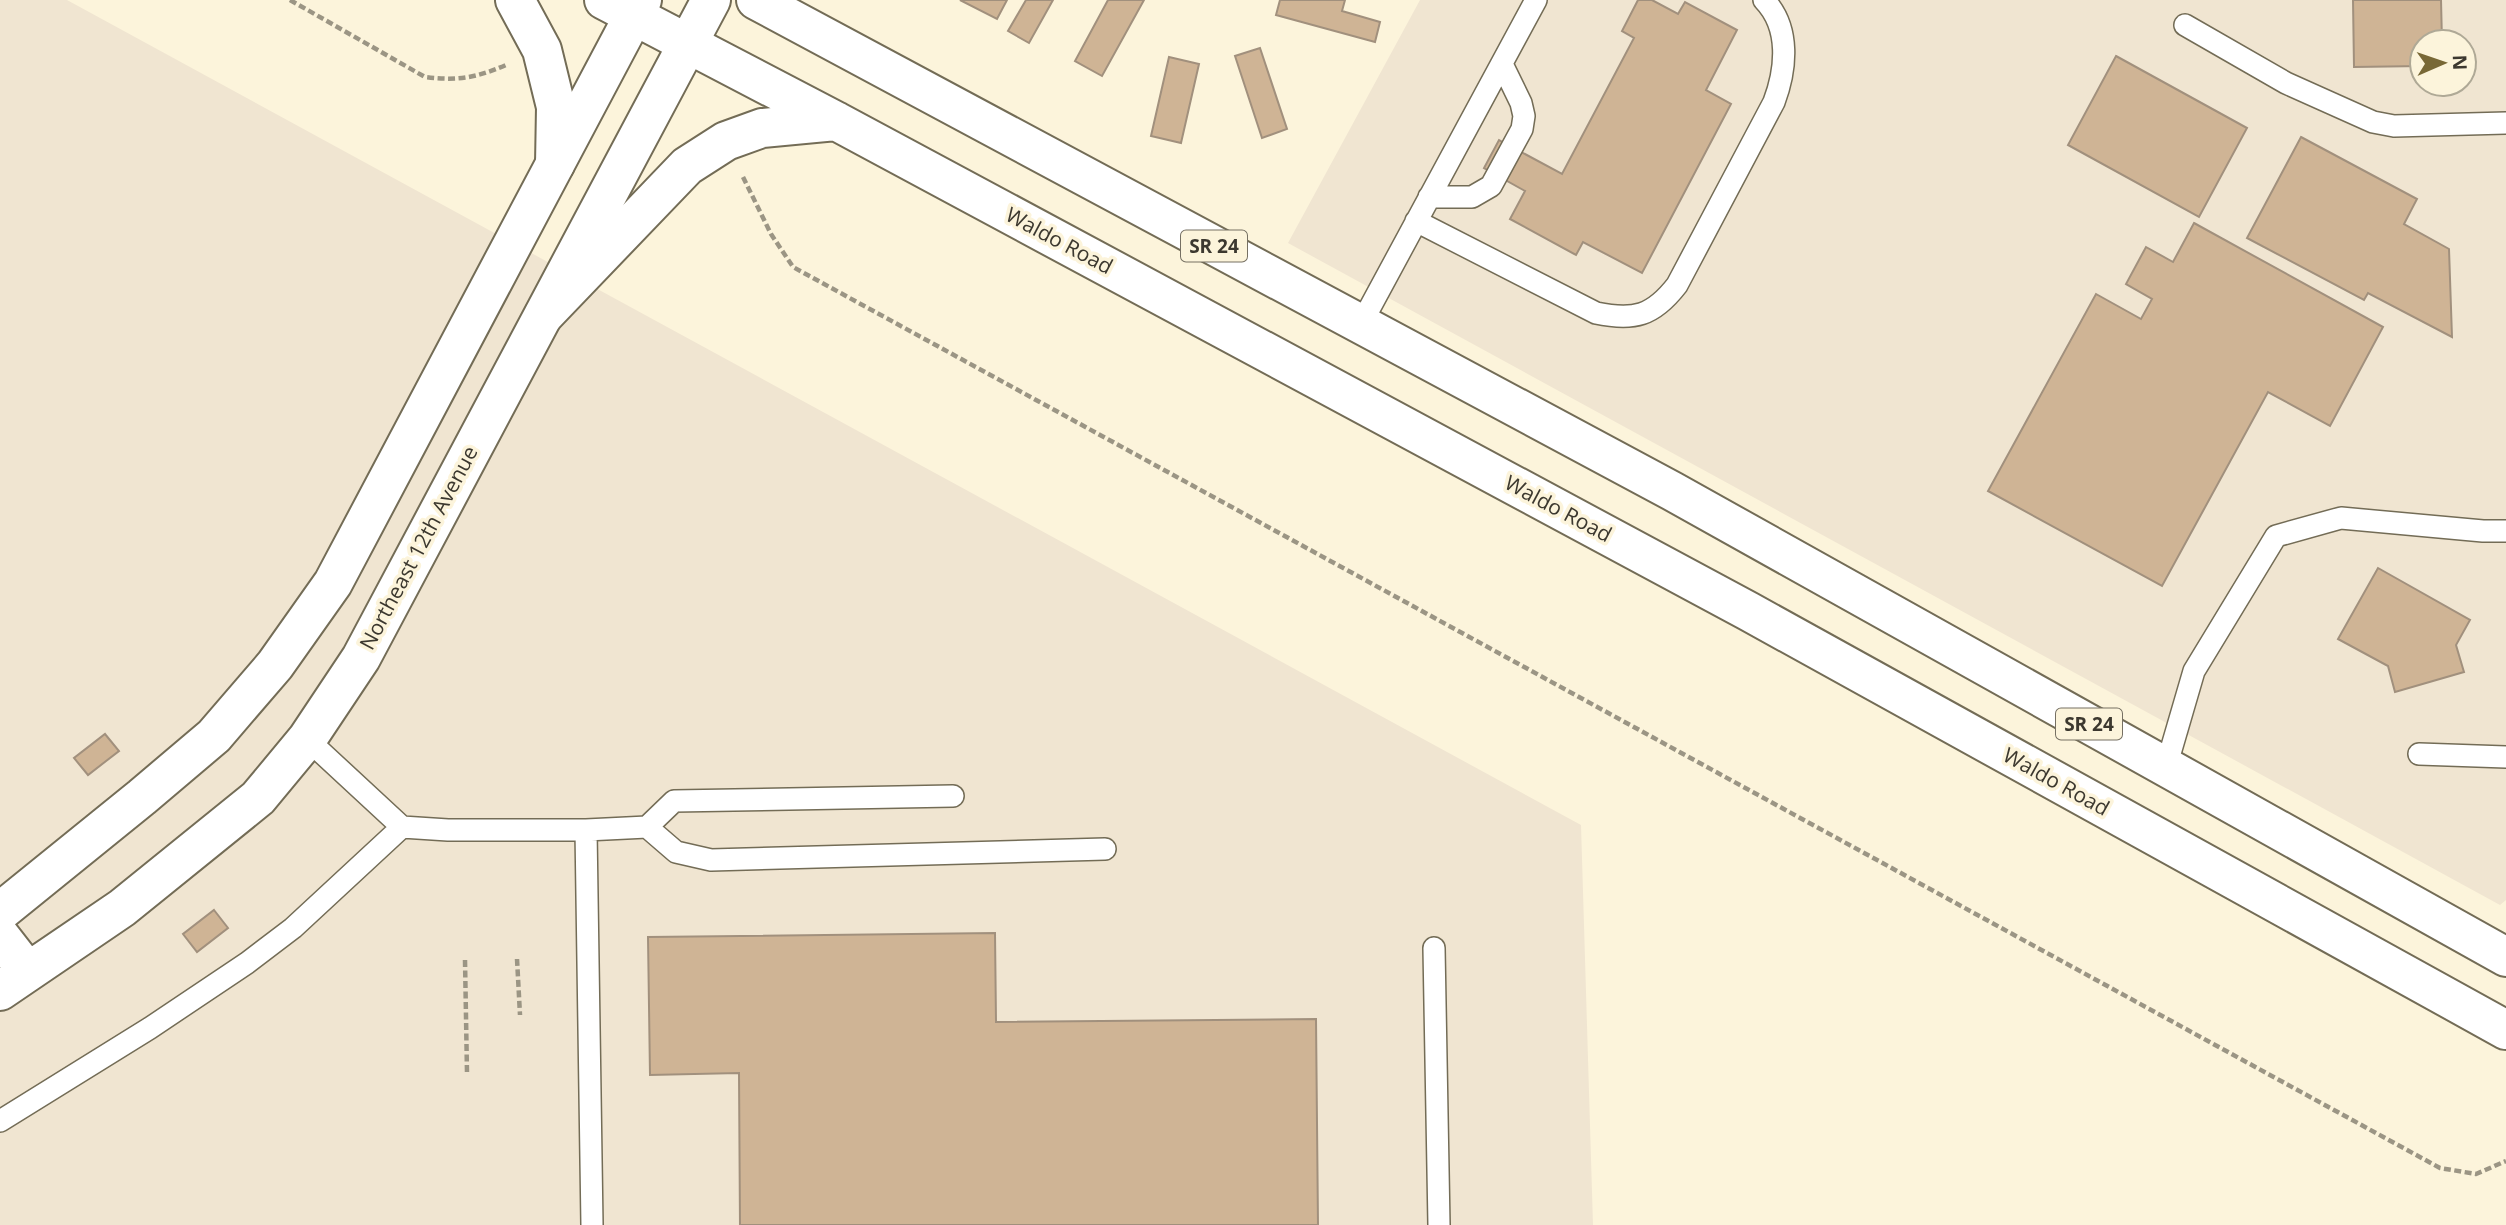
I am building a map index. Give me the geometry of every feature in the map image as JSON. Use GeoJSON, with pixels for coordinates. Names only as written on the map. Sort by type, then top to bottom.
{"type":"FeatureCollection","features":[{"type":"Feature","properties":{"kind":"main road"},"geometry":{"type":"LineString","coordinates":[[515,0],[542,50],[556,107],[555,163]]}},
{"type":"Feature","properties":{"kind":"main road","name":"Northeast 12th Avenue"},"geometry":{"type":"LineString","coordinates":[[14,981],[122,908],[258,798],[307,739],[361,658],[711,0]]}},
{"type":"Feature","properties":{"kind":"main road","name":"SR 24"},"geometry":{"type":"LineString","coordinates":[[756,0],[1672,491],[2506,957]]}},
{"type":"Feature","properties":{"kind":"main road"},"geometry":{"type":"LineString","coordinates":[[0,912],[214,736],[275,665],[333,583],[555,163],[627,5]]}},
{"type":"Feature","properties":{"kind":"main road","name":"Waldo Road"},"geometry":{"type":"LineString","coordinates":[[627,5],[687,45],[836,121],[1748,611],[2506,1030]]}},
{"type":"Feature","properties":{"kind":"main road"},"geometry":{"type":"LineString","coordinates":[[544,315],[687,166],[726,141],[762,128],[799,122],[836,121]]}},
{"type":"Feature","properties":{"kind":"main road"},"geometry":{"type":"LineString","coordinates":[[0,936],[14,981]]}},
{"type":"Feature","properties":{"kind":"lane"},"geometry":{"type":"LineString","coordinates":[[1361,324],[1536,0]]}},
{"type":"Feature","properties":{"kind":"lane"},"geometry":{"type":"LineString","coordinates":[[1416,221],[1596,313],[1633,317],[1650,312],[1665,302],[1677,285],[1774,102],[1783,78],[1784,55],[1780,28],[1772,9],[1764,0]]}},
{"type":"Feature","properties":{"kind":"lane"},"geometry":{"type":"LineString","coordinates":[[2185,25],[2286,83],[2374,122],[2394,126],[2506,123]]}},
{"type":"Feature","properties":{"kind":"lane"},"geometry":{"type":"LineString","coordinates":[[1429,197],[1472,197],[1482,193],[1491,186],[1510,152],[1522,129],[1524,116],[1521,103],[1502,64]]}},
{"type":"Feature","properties":{"kind":"lane"},"geometry":{"type":"LineString","coordinates":[[2166,767],[2194,671],[2276,536],[2342,518],[2506,531]]}},
{"type":"Feature","properties":{"kind":"lane"},"geometry":{"type":"LineString","coordinates":[[307,739],[402,827],[448,830],[647,827],[674,801],[953,796]]}},
{"type":"Feature","properties":{"kind":"lane"},"geometry":{"type":"LineString","coordinates":[[2419,754],[2506,757]]}},
{"type":"Feature","properties":{"kind":"lane"},"geometry":{"type":"LineString","coordinates":[[0,1121],[150,1028],[256,956],[293,928],[402,827]]}},
{"type":"Feature","properties":{"kind":"lane"},"geometry":{"type":"LineString","coordinates":[[647,827],[676,852],[711,860],[1105,849]]}},
{"type":"Feature","properties":{"kind":"lane"},"geometry":{"type":"LineString","coordinates":[[586,830],[592,1225]]}},
{"type":"Feature","properties":{"kind":"lane"},"geometry":{"type":"LineString","coordinates":[[1434,947],[1439,1225]]}},
{"type":"Feature","properties":{"kind":"path"},"geometry":{"type":"LineString","coordinates":[[290,0],[425,76],[450,80],[482,76],[514,61]]}},
{"type":"Feature","properties":{"kind":"path"},"geometry":{"type":"LineString","coordinates":[[740,172],[771,234],[793,267],[2440,1168],[2476,1174],[2506,1161]]}},
{"type":"Feature","properties":{"kind":"path"},"geometry":{"type":"LineString","coordinates":[[517,959],[520,1015]]}},
{"type":"Feature","properties":{"kind":"path"},"geometry":{"type":"LineString","coordinates":[[466,960],[467,1073]]}},
{"type":"Feature","properties":{"kind":"shaded area"},"geometry":{"type":"Polygon","coordinates":[[[0,0],[67,0],[1581,825],[1593,1225],[0,1225],[0,0]]]}},
{"type":"Feature","properties":{"kind":"shaded area"},"geometry":{"type":"Polygon","coordinates":[[[1420,0],[2506,0],[2506,900],[2500,905],[1288,243],[1420,0]]]}},
{"type":"Feature","properties":{"kind":"building"},"geometry":{"type":"Polygon","coordinates":[[[960,0],[1007,0],[997,19],[960,0]]]}},
{"type":"Feature","properties":{"kind":"building"},"geometry":{"type":"Polygon","coordinates":[[[1026,0],[1053,0],[1029,43],[1008,31],[1026,0]]]}},
{"type":"Feature","properties":{"kind":"building"},"geometry":{"type":"Polygon","coordinates":[[[1108,0],[1144,0],[1102,76],[1075,61],[1108,0]]]}},
{"type":"Feature","properties":{"kind":"building"},"geometry":{"type":"Polygon","coordinates":[[[1280,0],[1345,0],[1342,11],[1380,22],[1375,42],[1276,15],[1280,0]]]}},
{"type":"Feature","properties":{"kind":"building"},"geometry":{"type":"Polygon","coordinates":[[[1638,0],[1652,0],[1678,14],[1685,2],[1737,30],[1706,90],[1731,104],[1642,273],[1583,242],[1576,255],[1510,219],[1525,191],[1484,168],[1499,140],[1562,174],[1634,38],[1622,31],[1638,0]]]}},
{"type":"Feature","properties":{"kind":"building"},"geometry":{"type":"Polygon","coordinates":[[[2353,0],[2441,0],[2442,28],[2408,28],[2408,66],[2354,67],[2353,0]]]}},
{"type":"Feature","properties":{"kind":"building"},"geometry":{"type":"Polygon","coordinates":[[[1260,48],[1287,129],[1262,138],[1235,56],[1260,48]]]}},
{"type":"Feature","properties":{"kind":"building"},"geometry":{"type":"Polygon","coordinates":[[[2116,56],[2247,128],[2199,217],[2068,145],[2116,56]]]}},
{"type":"Feature","properties":{"kind":"building"},"geometry":{"type":"Polygon","coordinates":[[[1169,57],[1199,64],[1181,143],[1151,136],[1169,57]]]}},
{"type":"Feature","properties":{"kind":"building"},"geometry":{"type":"Polygon","coordinates":[[[2301,137],[2417,199],[2404,224],[2449,249],[2452,337],[2368,293],[2364,300],[2247,238],[2301,137]]]}},
{"type":"Feature","properties":{"kind":"building"},"geometry":{"type":"Polygon","coordinates":[[[2194,223],[2383,327],[2330,426],[2268,392],[2162,586],[1988,491],[2096,294],[2141,319],[2152,299],[2126,284],[2146,247],[2173,262],[2194,223]]]}},
{"type":"Feature","properties":{"kind":"building"},"geometry":{"type":"Polygon","coordinates":[[[2378,568],[2470,620],[2456,645],[2464,672],[2395,692],[2388,666],[2338,639],[2378,568]]]}},
{"type":"Feature","properties":{"kind":"building"},"geometry":{"type":"Polygon","coordinates":[[[105,734],[119,751],[88,775],[74,758],[105,734]]]}},
{"type":"Feature","properties":{"kind":"building"},"geometry":{"type":"Polygon","coordinates":[[[214,910],[228,928],[197,952],[183,934],[214,910]]]}},
{"type":"Feature","properties":{"kind":"building"},"geometry":{"type":"Polygon","coordinates":[[[995,933],[996,1022],[1316,1019],[1318,1225],[740,1225],[739,1073],[650,1075],[648,937],[995,933]]]}}]}
